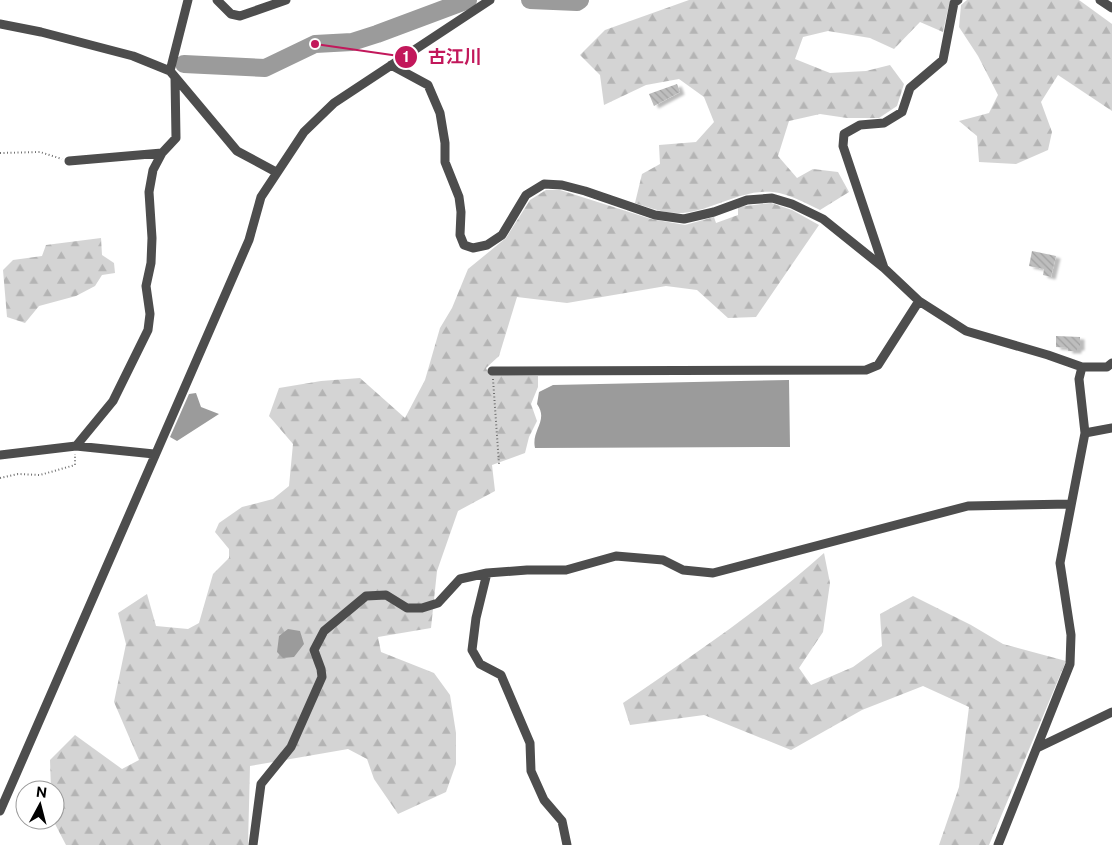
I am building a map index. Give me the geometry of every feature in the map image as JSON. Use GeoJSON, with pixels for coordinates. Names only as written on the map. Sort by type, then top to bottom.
{"type":"FeatureCollection","features":[{"type":"Feature","properties":{"kind":"street"},"geometry":{"type":"LineString","coordinates":[[76,446],[113,401],[148,330],[150,314],[146,286],[151,263],[152,238],[149,192],[152,170],[162,153],[176,138],[173,74],[188,0]]}},
{"type":"Feature","properties":{"kind":"street"},"geometry":{"type":"LineString","coordinates":[[218,0],[231,14],[240,16],[286,0]]}},
{"type":"Feature","properties":{"kind":"street"},"geometry":{"type":"LineString","coordinates":[[0,811],[154,454],[249,240],[261,196],[304,132],[334,103],[490,0]]}},
{"type":"Feature","properties":{"kind":"street"},"geometry":{"type":"LineString","coordinates":[[884,268],[843,146],[844,134],[860,125],[884,123],[902,112],[910,88],[943,60],[954,3],[958,0]]}},
{"type":"Feature","properties":{"kind":"street"},"geometry":{"type":"LineString","coordinates":[[0,24],[41,32],[133,56],[173,74],[237,151],[276,172]]}},
{"type":"Feature","properties":{"kind":"street"},"geometry":{"type":"LineString","coordinates":[[392,65],[428,85],[440,113],[445,143],[445,162],[459,197],[461,212],[460,236],[464,244],[468,246],[473,248],[487,245],[502,235],[526,195],[544,184],[562,185],[655,215],[684,219],[714,212],[747,200],[772,198],[792,204],[823,219],[884,268],[920,301],[966,331],[1082,367],[1107,367],[1112,363]]}},
{"type":"Feature","properties":{"kind":"street"},"geometry":{"type":"LineString","coordinates":[[69,161],[162,153]]}},
{"type":"Feature","properties":{"kind":"street"},"geometry":{"type":"LineString","coordinates":[[492,370],[866,370],[878,365],[920,301]]}},
{"type":"Feature","properties":{"kind":"street"},"geometry":{"type":"LineString","coordinates":[[998,845],[1070,664],[1071,635],[1060,563],[1085,433],[1079,379],[1082,367]]}},
{"type":"Feature","properties":{"kind":"street"},"geometry":{"type":"LineString","coordinates":[[1085,433],[1112,428]]}},
{"type":"Feature","properties":{"kind":"street"},"geometry":{"type":"LineString","coordinates":[[0,455],[76,446],[154,454]]}},
{"type":"Feature","properties":{"kind":"street"},"geometry":{"type":"LineString","coordinates":[[253,845],[261,784],[291,747],[322,677],[314,650],[324,631],[366,596],[386,596],[407,608],[422,608],[438,604],[460,579],[487,573],[566,570],[616,556],[663,560],[683,570],[713,573],[968,506],[1071,504]]}},
{"type":"Feature","properties":{"kind":"street"},"geometry":{"type":"LineString","coordinates":[[487,573],[476,618],[472,650],[480,664],[501,675],[530,743],[531,771],[544,800],[562,822],[567,845]]}},
{"type":"Feature","properties":{"kind":"street"},"geometry":{"type":"LineString","coordinates":[[1037,748],[1112,712]]}},
{"type":"Feature","properties":{"kind":"path"},"geometry":{"type":"LineString","coordinates":[[0,153],[40,152],[69,161]]}},
{"type":"Feature","properties":{"kind":"path"},"geometry":{"type":"LineString","coordinates":[[492,370],[499,464]]}},
{"type":"Feature","properties":{"kind":"path"},"geometry":{"type":"LineString","coordinates":[[0,478],[18,474],[40,475],[75,465],[76,446]]}},
{"type":"Feature","properties":{"kind":"green space"},"geometry":{"type":"Polygon","coordinates":[[[689,0],[950,0],[943,32],[920,22],[894,49],[870,38],[828,31],[803,37],[795,59],[830,73],[866,71],[890,65],[904,84],[897,106],[879,118],[847,118],[820,114],[789,121],[778,156],[797,178],[813,169],[838,172],[849,192],[820,210],[785,195],[761,192],[694,211],[670,213],[635,203],[642,174],[660,164],[659,145],[696,142],[714,122],[704,97],[679,79],[646,85],[604,105],[600,75],[580,55],[605,30],[689,0]]]}},
{"type":"Feature","properties":{"kind":"green space"},"geometry":{"type":"Polygon","coordinates":[[[967,0],[1079,0],[1112,24],[1112,111],[1058,75],[1041,102],[1052,132],[1048,150],[1016,164],[979,162],[977,136],[959,121],[989,113],[998,95],[978,56],[959,27],[961,5],[967,0]]]}},
{"type":"Feature","properties":{"kind":"green space"},"geometry":{"type":"Polygon","coordinates":[[[546,190],[560,190],[651,219],[685,225],[714,217],[716,223],[738,215],[738,207],[771,203],[792,210],[819,225],[756,317],[728,318],[697,290],[666,286],[567,303],[517,297],[499,356],[486,368],[489,375],[538,376],[538,387],[531,404],[537,421],[529,437],[525,453],[492,465],[495,491],[458,511],[437,571],[431,628],[378,637],[381,652],[434,673],[450,695],[456,733],[456,764],[446,792],[398,814],[374,779],[367,759],[348,749],[250,766],[248,845],[66,845],[58,830],[65,830],[65,780],[51,780],[50,760],[75,735],[122,769],[139,760],[114,702],[126,644],[118,613],[147,594],[156,626],[188,629],[199,623],[213,574],[229,558],[229,549],[215,532],[219,523],[242,507],[273,499],[289,486],[293,444],[269,416],[279,388],[321,381],[360,378],[405,418],[425,380],[440,328],[452,308],[468,269],[506,238],[530,200],[546,190]]]}},
{"type":"Feature","properties":{"kind":"green space"},"geometry":{"type":"Polygon","coordinates":[[[101,238],[102,255],[114,263],[115,273],[102,275],[95,286],[76,296],[39,306],[25,323],[7,317],[3,270],[13,260],[42,256],[46,245],[101,238]]]}},
{"type":"Feature","properties":{"kind":"green space"},"geometry":{"type":"Polygon","coordinates":[[[824,553],[830,583],[823,632],[799,668],[811,685],[853,667],[882,646],[880,614],[913,596],[971,625],[1003,644],[1066,661],[989,845],[939,845],[959,787],[969,707],[923,686],[862,710],[791,750],[704,715],[630,725],[623,703],[701,650],[751,613],[824,553]]]}},
{"type":"Feature","properties":{"kind":"shaded area"},"geometry":{"type":"Polygon","coordinates":[[[789,380],[790,447],[535,448],[535,436],[541,421],[540,410],[537,404],[539,392],[553,385],[789,380]]]}},
{"type":"Feature","properties":{"kind":"shaded area"},"geometry":{"type":"Polygon","coordinates":[[[196,393],[201,407],[219,414],[177,441],[170,437],[189,394],[196,393]]]}},
{"type":"Feature","properties":{"kind":"shaded area"},"geometry":{"type":"Polygon","coordinates":[[[288,629],[300,631],[304,644],[294,657],[283,658],[277,652],[279,636],[288,629]]]}},
{"type":"Feature","properties":{"kind":"building"},"geometry":{"type":"Polygon","coordinates":[[[677,84],[680,92],[654,106],[649,94],[677,84]]]}},
{"type":"Feature","properties":{"kind":"building"},"geometry":{"type":"Polygon","coordinates":[[[1032,251],[1056,256],[1051,277],[1043,275],[1044,269],[1029,266],[1032,251]]]}},
{"type":"Feature","properties":{"kind":"building"},"geometry":{"type":"Polygon","coordinates":[[[1056,336],[1080,337],[1080,348],[1077,348],[1077,351],[1068,351],[1068,348],[1056,347],[1056,336]]]}},
{"type":"Feature","properties":{"kind":"waterway"},"geometry":{"type":"LineString","coordinates":[[184,64],[265,68],[315,44],[352,42],[468,0]]}},
{"type":"Feature","properties":{"kind":"waterway"},"geometry":{"type":"LineString","coordinates":[[530,0],[577,2],[580,0]]}},
{"type":"Feature","properties":{"kind":"place","name":"古江川"},"geometry":{"type":"Point","coordinates":[315,44]}}]}
